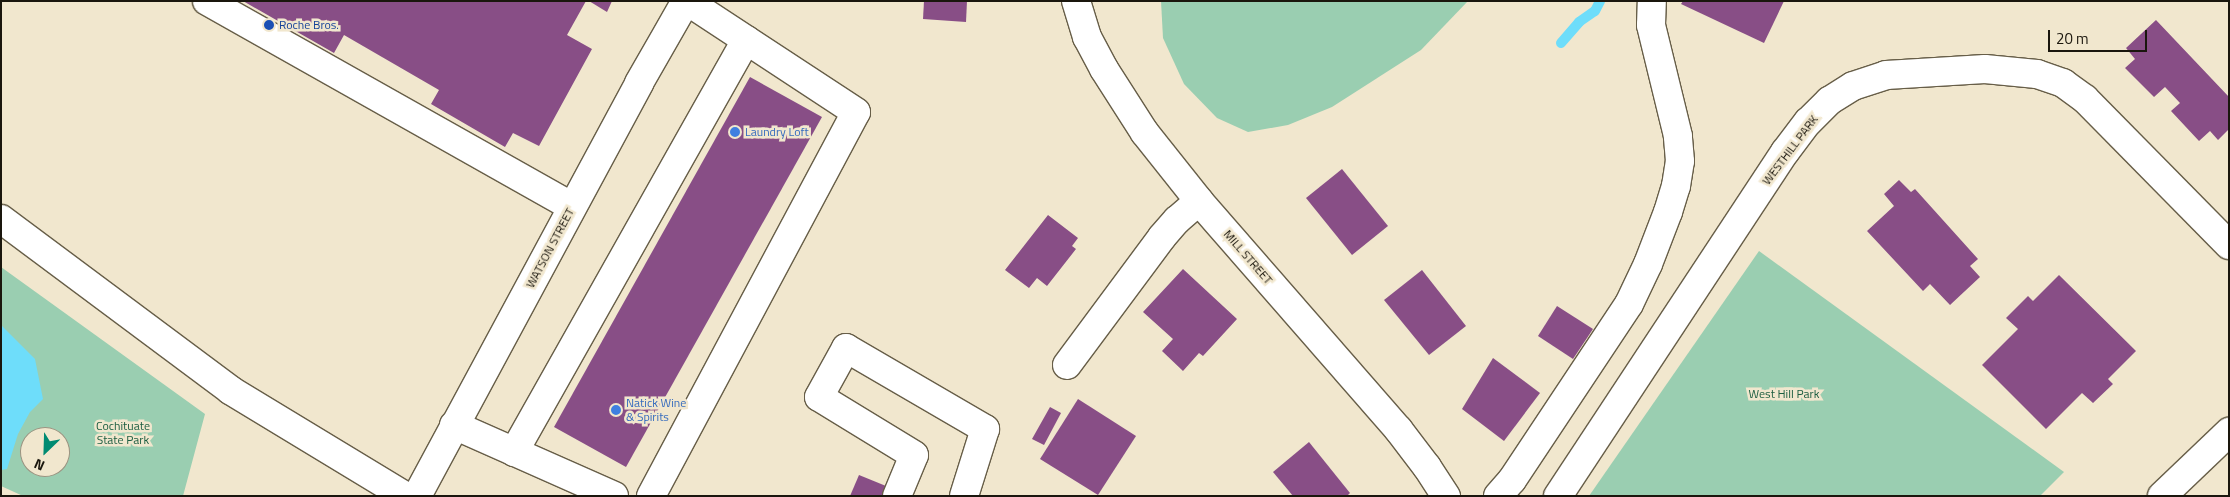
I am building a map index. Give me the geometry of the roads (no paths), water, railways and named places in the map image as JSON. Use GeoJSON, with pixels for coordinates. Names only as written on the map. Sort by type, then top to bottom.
{"type":"FeatureCollection","features":[{"type":"Feature","properties":{"kind":"street"},"geometry":{"type":"LineString","coordinates":[[207,1],[572,206]]}},
{"type":"Feature","properties":{"kind":"street"},"geometry":{"type":"LineString","coordinates":[[651,496],[856,112],[686,1]]}},
{"type":"Feature","properties":{"kind":"street","name":"WATSON STREET"},"geometry":{"type":"LineString","coordinates":[[417,496],[572,206],[686,1]]}},
{"type":"Feature","properties":{"kind":"street","name":"MILL STREET"},"geometry":{"type":"LineString","coordinates":[[1076,1],[1087,36],[1122,100],[1144,132],[1200,201],[1398,430],[1428,467],[1446,496]]}},
{"type":"Feature","properties":{"kind":"street"},"geometry":{"type":"LineString","coordinates":[[1498,496],[1528,456],[1629,304],[1648,264],[1673,195],[1680,161],[1678,136],[1651,26],[1652,1]]}},
{"type":"Feature","properties":{"kind":"street"},"geometry":{"type":"LineString","coordinates":[[514,452],[746,40]]}},
{"type":"Feature","properties":{"kind":"street","name":"WESTHILL PARK"},"geometry":{"type":"LineString","coordinates":[[1558,496],[1785,152],[1818,111],[1829,101],[1854,86],[1886,75],[1985,68],[2037,74],[2062,82],[2085,99],[2229,244]]}},
{"type":"Feature","properties":{"kind":"street"},"geometry":{"type":"LineString","coordinates":[[1067,365],[1162,237],[1177,220],[1200,201]]}},
{"type":"Feature","properties":{"kind":"street"},"geometry":{"type":"LineString","coordinates":[[1,219],[230,390],[405,496]]}},
{"type":"Feature","properties":{"kind":"street"},"geometry":{"type":"LineString","coordinates":[[897,496],[914,455],[819,397],[846,348],[985,429],[964,496]]}},
{"type":"Feature","properties":{"kind":"street"},"geometry":{"type":"LineString","coordinates":[[454,425],[614,496]]}},
{"type":"Feature","properties":{"kind":"street"},"geometry":{"type":"LineString","coordinates":[[2162,496],[2229,432]]}},
{"type":"Feature","properties":{"kind":"water"},"geometry":{"type":"Polygon","coordinates":[[[1,325],[35,359],[43,399],[30,412],[22,427],[20,427],[7,469],[1,470],[1,325]]]}},
{"type":"Feature","properties":{"kind":"waterway"},"geometry":{"type":"LineString","coordinates":[[1561,43],[1579,22],[1595,11],[1600,1]]}},
{"type":"Feature","properties":{"kind":"place","name":"Roche Bros."},"geometry":{"type":"Point","coordinates":[269,25]}},
{"type":"Feature","properties":{"kind":"place","name":"Laundry Loft"},"geometry":{"type":"Point","coordinates":[735,132]}},
{"type":"Feature","properties":{"kind":"place","name":"Natick Wine & Spirits"},"geometry":{"type":"Point","coordinates":[616,410]}},
{"type":"Feature","properties":{"kind":"park label","name":"West Hill Park"},"geometry":{"type":"Point","coordinates":[1784,394]}},
{"type":"Feature","properties":{"kind":"park label","name":"Cochituate State Park"},"geometry":{"type":"Point","coordinates":[123,433]}}]}
